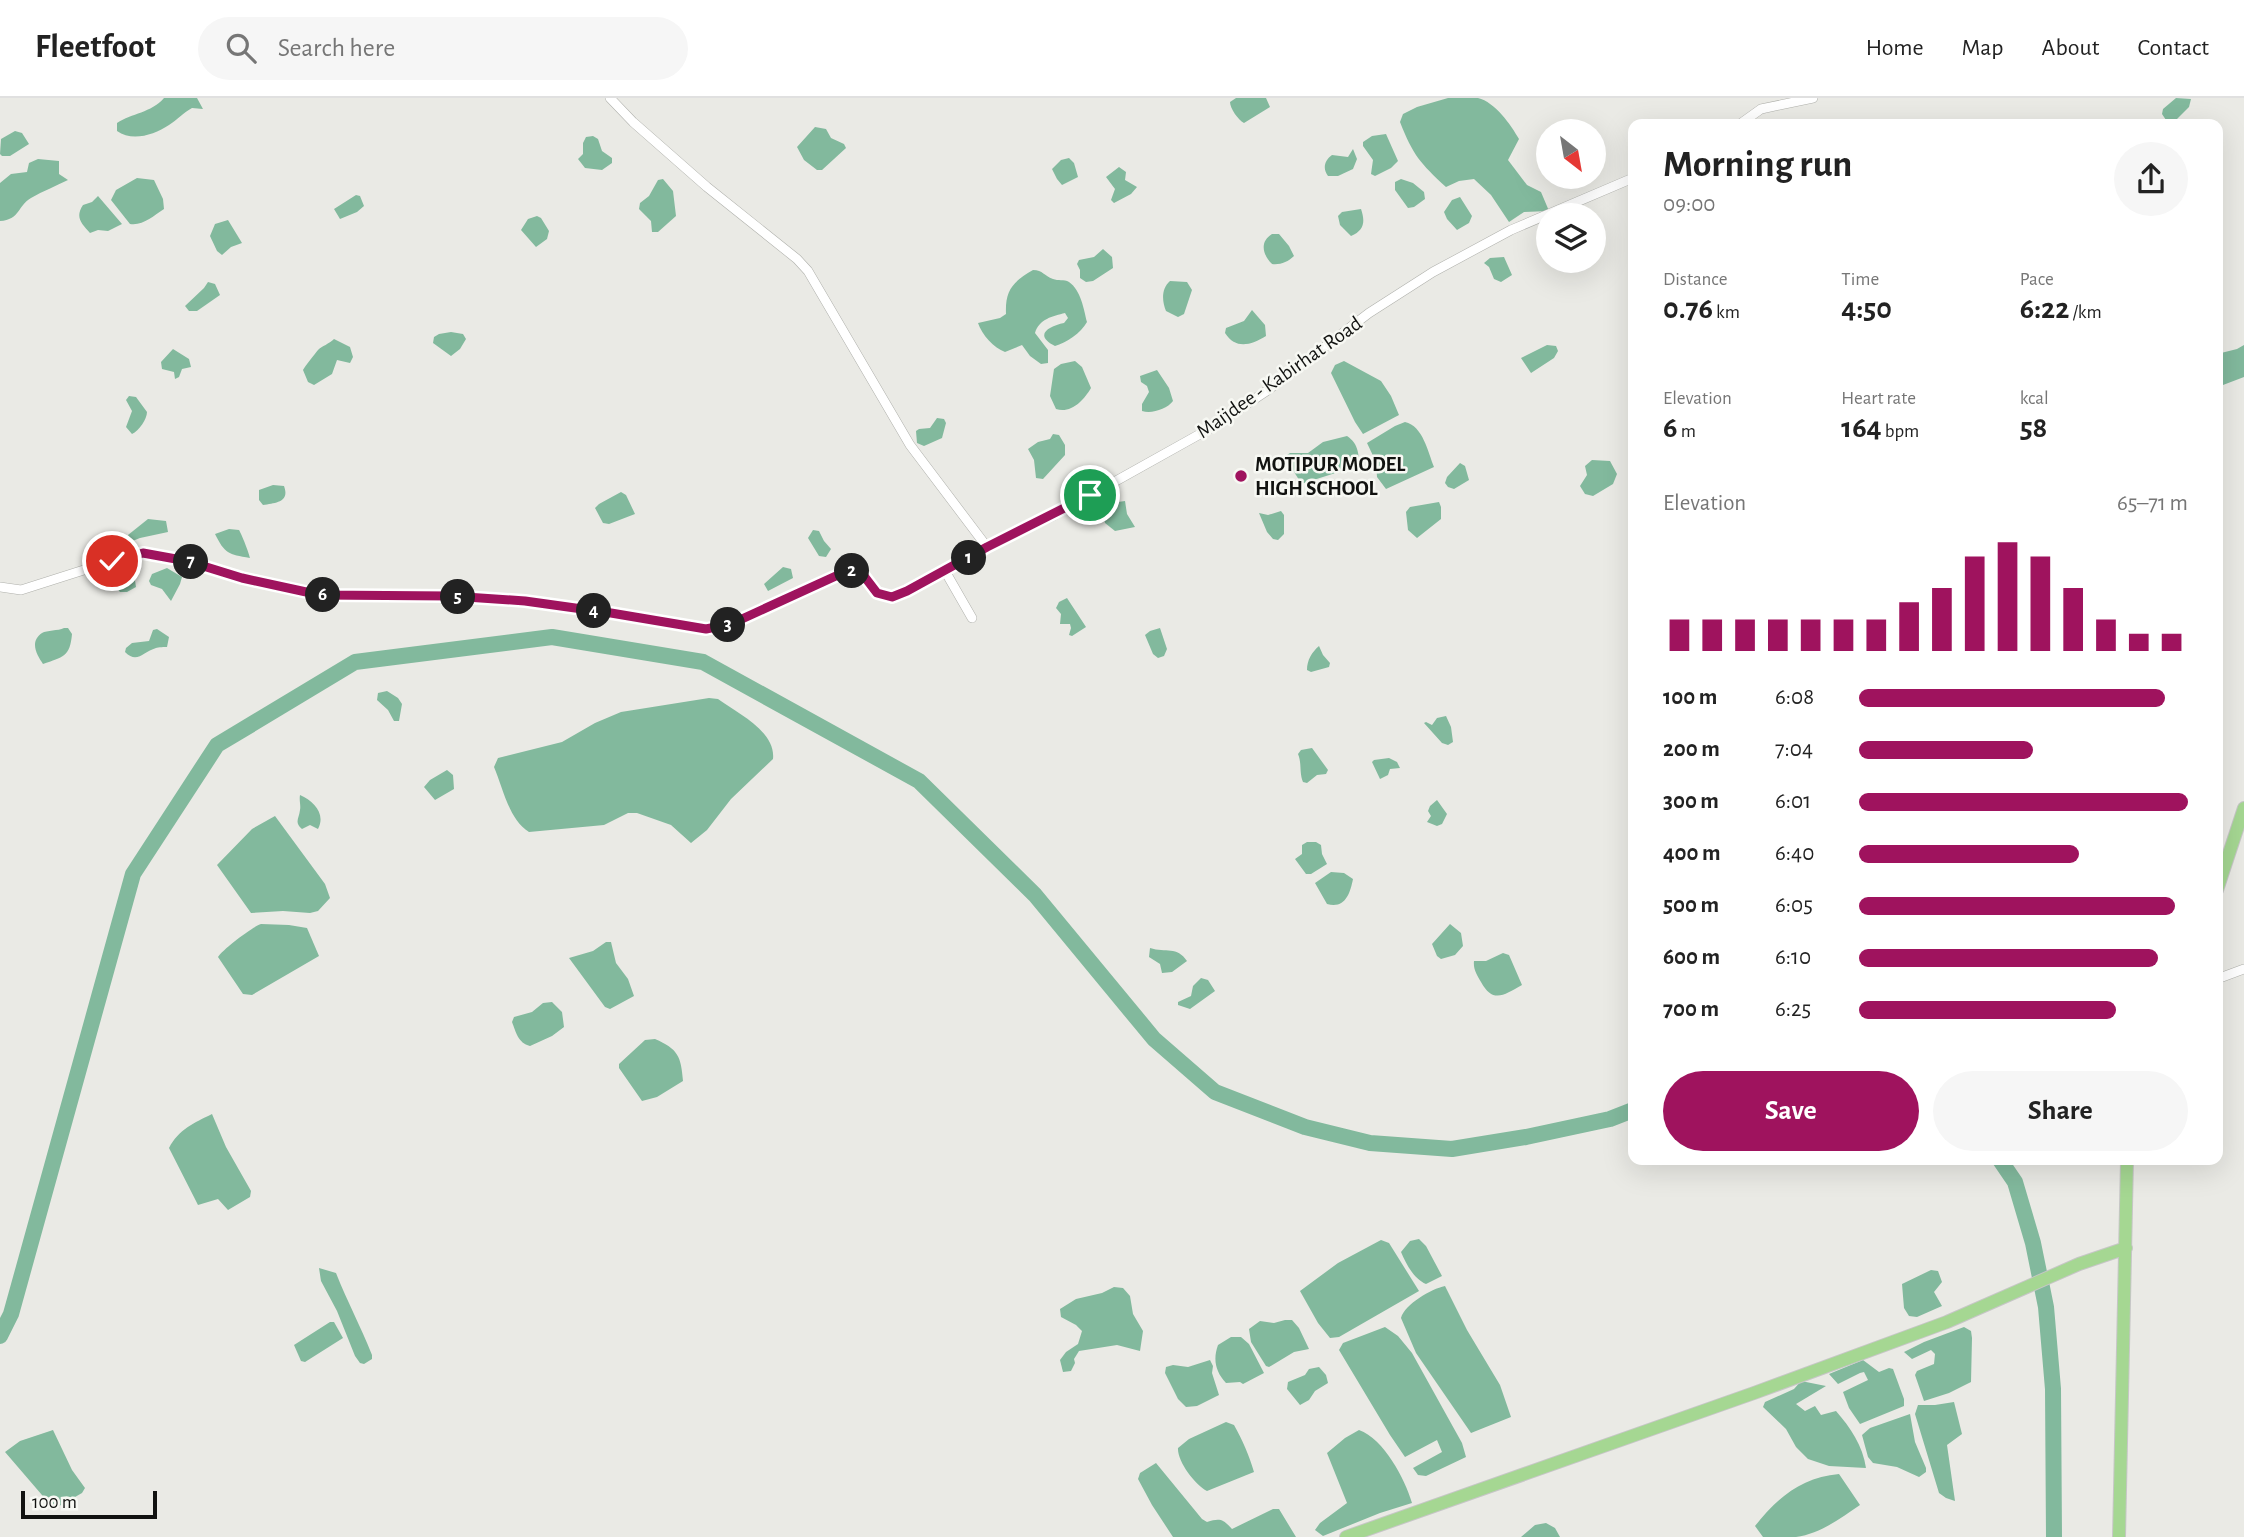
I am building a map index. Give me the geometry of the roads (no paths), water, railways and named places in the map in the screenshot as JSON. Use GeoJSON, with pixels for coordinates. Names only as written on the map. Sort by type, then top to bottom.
{"type":"FeatureCollection","features":[{"type":"Feature","properties":{"kind":"main road"},"geometry":{"type":"LineString","coordinates":[[2223,872],[2244,808]]}},
{"type":"Feature","properties":{"kind":"main road"},"geometry":{"type":"LineString","coordinates":[[2119,1537],[2127,1165]]}},
{"type":"Feature","properties":{"kind":"main road"},"geometry":{"type":"LineString","coordinates":[[1346,1537],[1741,1398],[1947,1322],[2079,1264],[2126,1248]]}},
{"type":"Feature","properties":{"kind":"street"},"geometry":{"type":"LineString","coordinates":[[610,98],[633,122],[808,271],[911,445],[987,547]]}},
{"type":"Feature","properties":{"kind":"street"},"geometry":{"type":"LineString","coordinates":[[1747,119],[1762,109],[1814,98]]}},
{"type":"Feature","properties":{"kind":"street","name":"Maijdee - Kabirhat Road"},"geometry":{"type":"LineString","coordinates":[[0,587],[21,590],[143,553],[187,561],[242,578],[320,595],[451,596],[525,601],[706,629],[731,624],[849,570],[864,576],[877,593],[892,597],[1055,515],[1209,429],[1268,390],[1369,313],[1433,272],[1511,230],[1628,179]]}},
{"type":"Feature","properties":{"kind":"street"},"geometry":{"type":"LineString","coordinates":[[945,571],[972,618]]}},
{"type":"Feature","properties":{"kind":"street"},"geometry":{"type":"LineString","coordinates":[[2223,977],[2244,969]]}},
{"type":"Feature","properties":{"kind":"waterway"},"geometry":{"type":"LineString","coordinates":[[0,1336],[11,1314],[133,874],[217,745],[355,662],[552,637],[703,662],[919,781],[1035,895],[1154,1039],[1215,1092],[1305,1127],[1370,1143],[1452,1149],[1526,1137],[1610,1119],[1628,1112]]}},
{"type":"Feature","properties":{"kind":"waterway"},"geometry":{"type":"LineString","coordinates":[[2003,1165],[2015,1182],[2033,1243],[2046,1307],[2053,1389],[2054,1537]]}},
{"type":"Feature","properties":{"kind":"place","name":"MOTIPUR MODEL HIGH SCHOOL"},"geometry":{"type":"Point","coordinates":[1241,476]}}]}
